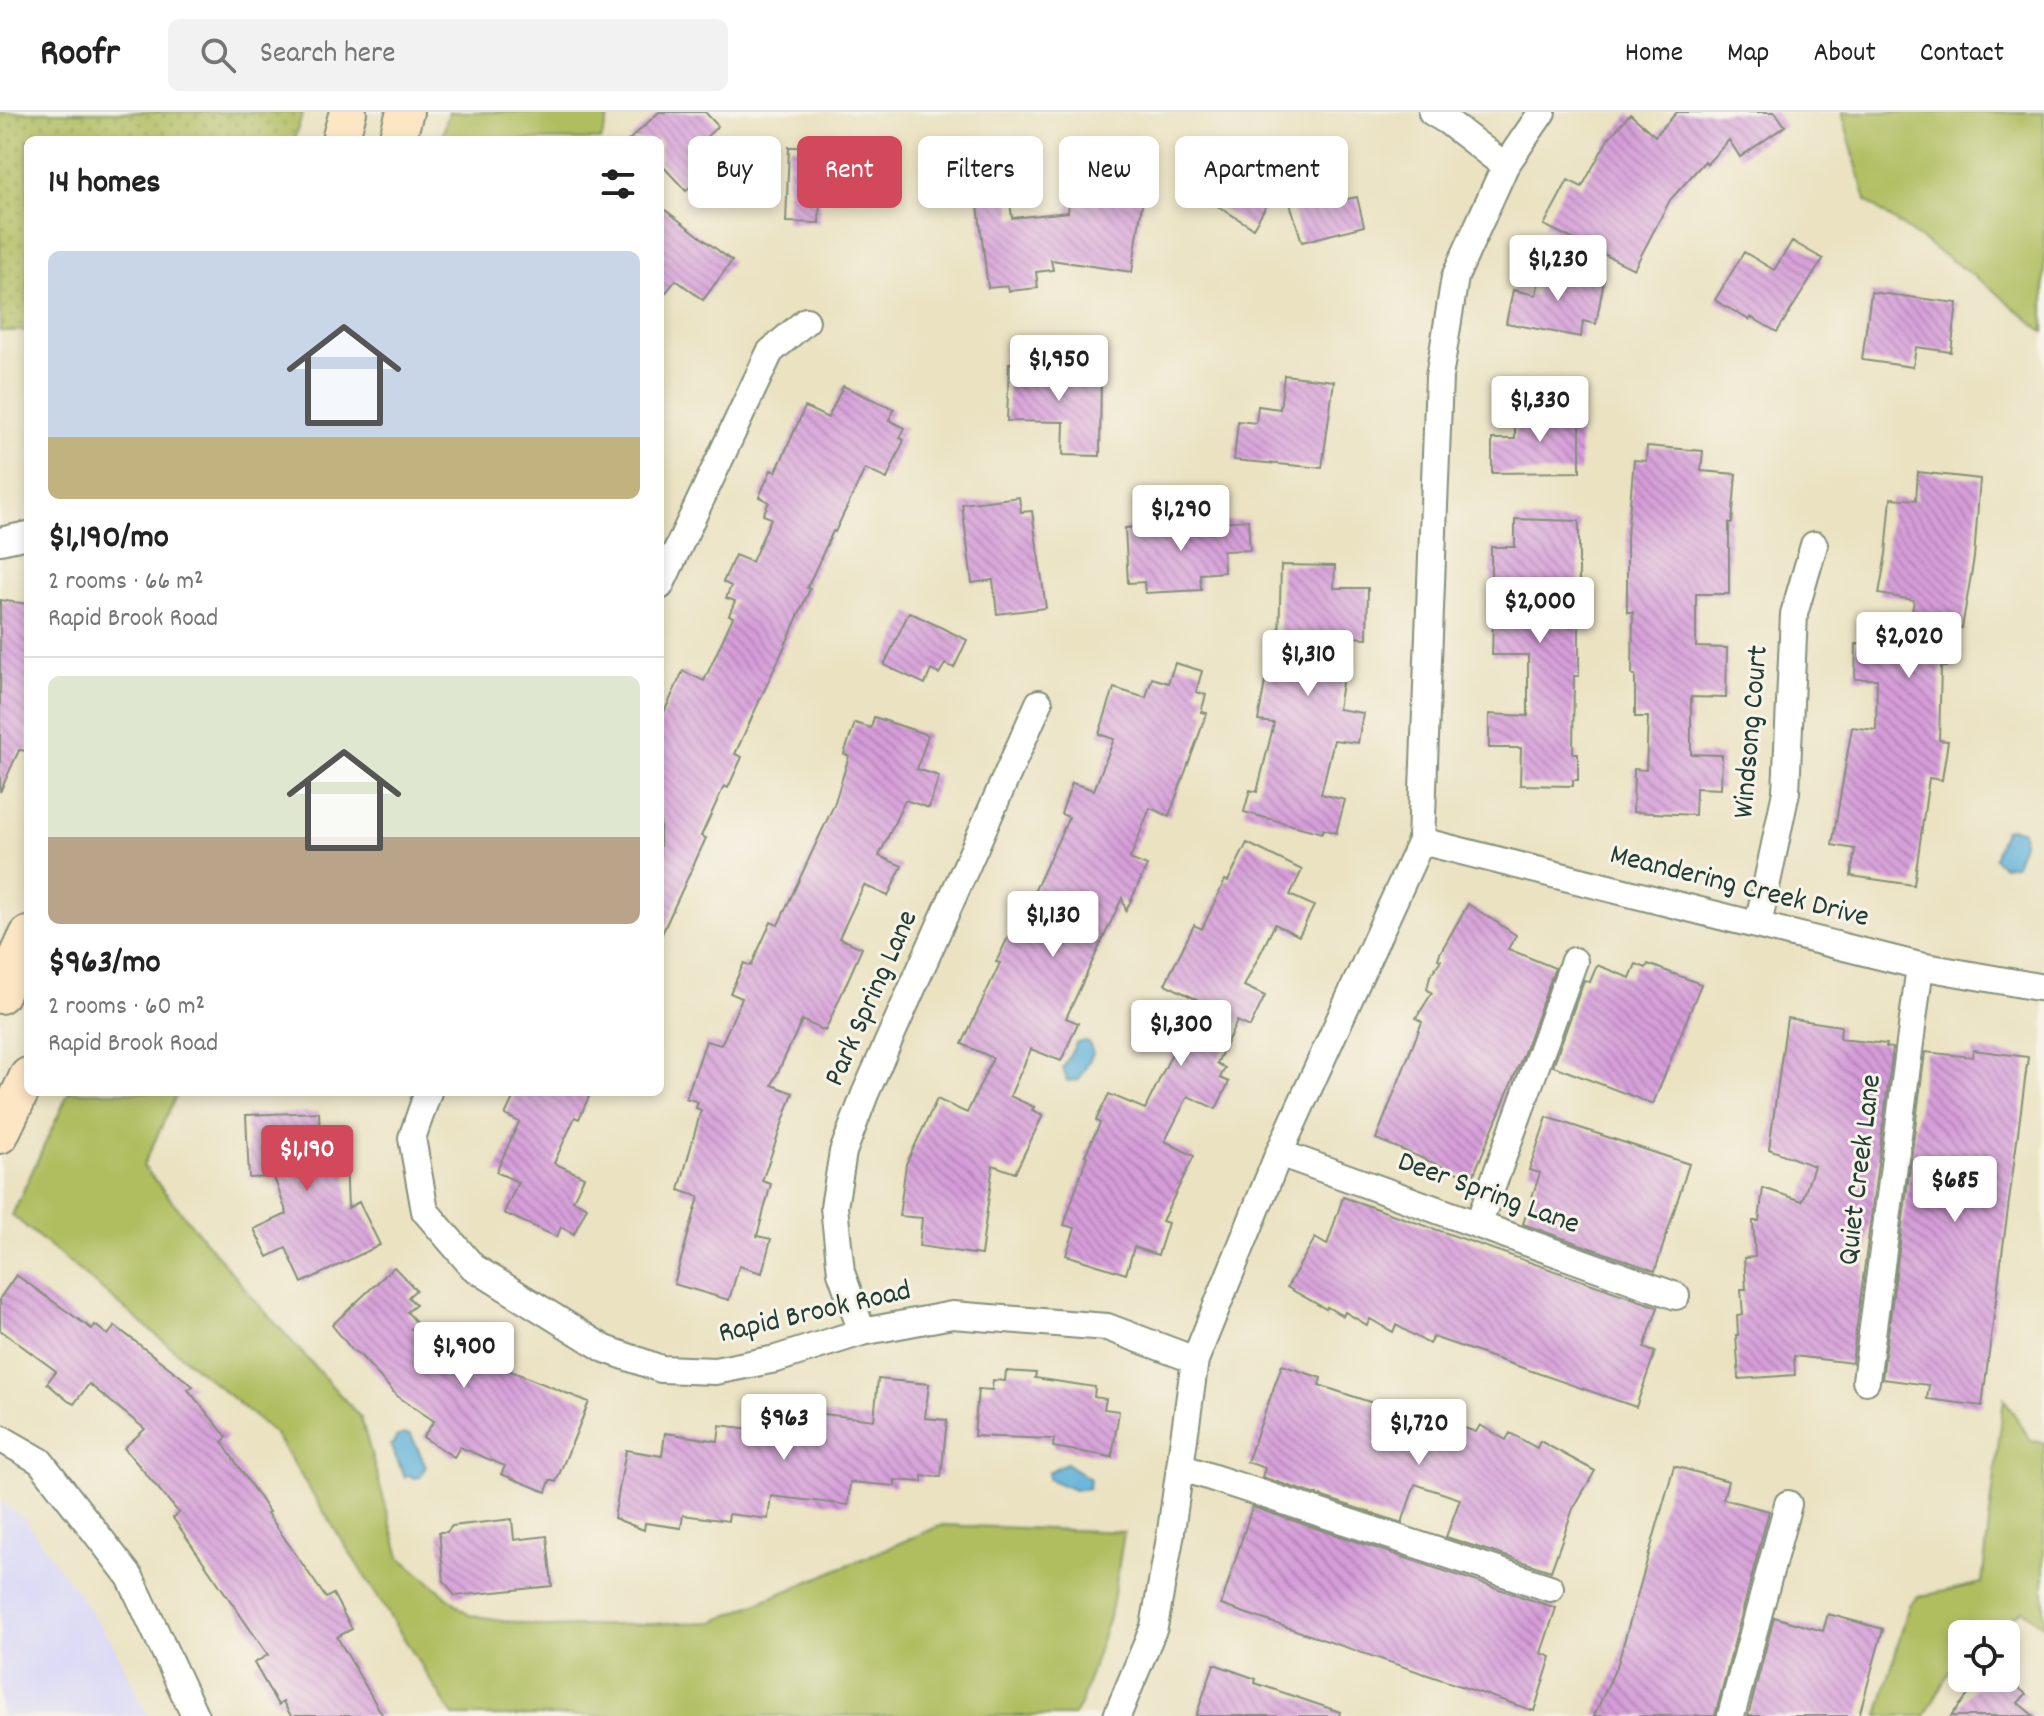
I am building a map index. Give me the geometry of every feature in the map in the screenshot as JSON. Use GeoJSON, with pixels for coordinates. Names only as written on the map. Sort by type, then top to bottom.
{"type":"FeatureCollection","features":[{"type":"Feature","properties":{"kind":"main road"},"geometry":{"type":"LineString","coordinates":[[341,136],[348,112]]}},
{"type":"Feature","properties":{"kind":"main road"},"geometry":{"type":"LineString","coordinates":[[398,136],[405,112]]}},
{"type":"Feature","properties":{"kind":"main road"},"geometry":{"type":"LineString","coordinates":[[0,995],[24,944]]}},
{"type":"Feature","properties":{"kind":"main road"},"geometry":{"type":"LineString","coordinates":[[0,1135],[24,1084]]}},
{"type":"Feature","properties":{"kind":"street"},"geometry":{"type":"LineString","coordinates":[[1432,112],[1505,166]]}},
{"type":"Feature","properties":{"kind":"street"},"geometry":{"type":"LineString","coordinates":[[1117,1716],[1154,1627],[1195,1360],[1279,1153],[1421,841],[1439,377],[1455,277],[1505,166],[1542,112]]}},
{"type":"Feature","properties":{"kind":"street"},"geometry":{"type":"LineString","coordinates":[[664,577],[770,352],[806,321]]}},
{"type":"Feature","properties":{"kind":"street"},"geometry":{"type":"LineString","coordinates":[[0,541],[24,536]]}},
{"type":"Feature","properties":{"kind":"street","name":"Windsong Court"},"geometry":{"type":"LineString","coordinates":[[1758,925],[1786,792],[1794,614],[1814,545]]}},
{"type":"Feature","properties":{"kind":"street","name":"Park Spring Lane"},"geometry":{"type":"LineString","coordinates":[[862,1332],[841,1272],[836,1233],[834,1207],[843,1152],[865,1094],[1039,703]]}},
{"type":"Feature","properties":{"kind":"street","name":"Meandering Creek Drive"},"geometry":{"type":"LineString","coordinates":[[1421,841],[1920,966],[2044,988]]}},
{"type":"Feature","properties":{"kind":"street"},"geometry":{"type":"LineString","coordinates":[[1478,1225],[1574,961]]}},
{"type":"Feature","properties":{"kind":"street","name":"Quiet Creek Lane"},"geometry":{"type":"LineString","coordinates":[[1866,1381],[1920,966]]}},
{"type":"Feature","properties":{"kind":"street","name":"Rapid Brook Road"},"geometry":{"type":"LineString","coordinates":[[427,1096],[412,1138],[425,1211],[473,1267],[605,1349],[661,1369],[715,1371],[776,1359],[862,1332],[952,1315],[1107,1327],[1195,1360]]}},
{"type":"Feature","properties":{"kind":"street","name":"Deer Spring Lane"},"geometry":{"type":"LineString","coordinates":[[1279,1153],[1676,1296]]}},
{"type":"Feature","properties":{"kind":"street"},"geometry":{"type":"LineString","coordinates":[[0,1438],[40,1461],[130,1577],[195,1716]]}},
{"type":"Feature","properties":{"kind":"street"},"geometry":{"type":"LineString","coordinates":[[1180,1467],[1550,1588]]}},
{"type":"Feature","properties":{"kind":"street"},"geometry":{"type":"LineString","coordinates":[[1731,1716],[1788,1504]]}},
{"type":"Feature","properties":{"kind":"shaded area"},"geometry":{"type":"Polygon","coordinates":[[[0,1501],[23,1517],[112,1642],[148,1716],[0,1716],[0,1501]]]}},
{"type":"Feature","properties":{"kind":"green space"},"geometry":{"type":"Polygon","coordinates":[[[0,112],[303,112],[295,136],[24,136],[24,331],[0,331],[0,112]]]}},
{"type":"Feature","properties":{"kind":"green space"},"geometry":{"type":"Polygon","coordinates":[[[449,112],[610,112],[602,136],[442,136],[449,112]]]}},
{"type":"Feature","properties":{"kind":"green space"},"geometry":{"type":"Polygon","coordinates":[[[1842,112],[2044,112],[2044,332],[1992,289],[1866,201],[1842,112]]]}},
{"type":"Feature","properties":{"kind":"green space"},"geometry":{"type":"Polygon","coordinates":[[[67,1096],[176,1096],[143,1166],[257,1303],[361,1418],[400,1557],[469,1615],[549,1627],[713,1622],[942,1525],[1124,1532],[1112,1607],[1081,1703],[1073,1716],[453,1716],[274,1433],[12,1215],[67,1096]]]}},
{"type":"Feature","properties":{"kind":"green space"},"geometry":{"type":"Polygon","coordinates":[[[2004,1398],[2031,1441],[2044,1442],[2044,1626],[2023,1610],[2008,1620],[1948,1620],[1948,1674],[1925,1716],[1878,1716],[1909,1605],[1918,1597],[1982,1583],[2004,1398]]]}},
{"type":"Feature","properties":{"kind":"water"},"geometry":{"type":"Polygon","coordinates":[[[2004,830],[2022,830],[2024,840],[2015,865],[2002,866],[1994,858],[2004,830]]]}},
{"type":"Feature","properties":{"kind":"water"},"geometry":{"type":"Polygon","coordinates":[[[1076,1043],[1089,1043],[1093,1053],[1079,1080],[1067,1081],[1063,1068],[1076,1043]]]}},
{"type":"Feature","properties":{"kind":"water"},"geometry":{"type":"Polygon","coordinates":[[[411,1435],[426,1466],[420,1477],[405,1477],[390,1445],[396,1437],[411,1435]]]}},
{"type":"Feature","properties":{"kind":"water"},"geometry":{"type":"Polygon","coordinates":[[[1066,1463],[1090,1479],[1089,1488],[1074,1490],[1048,1479],[1048,1472],[1066,1463]]]}},
{"type":"Feature","properties":{"kind":"building"},"geometry":{"type":"Polygon","coordinates":[[[659,112],[705,112],[718,126],[707,136],[688,136],[686,191],[664,167],[664,136],[633,136],[659,112]]]}},
{"type":"Feature","properties":{"kind":"building"},"geometry":{"type":"Polygon","coordinates":[[[1677,112],[1775,112],[1785,126],[1740,157],[1729,140],[1707,164],[1705,161],[1670,200],[1634,269],[1544,225],[1568,180],[1582,187],[1608,139],[1630,114],[1655,136],[1677,112]]]}},
{"type":"Feature","properties":{"kind":"building"},"geometry":{"type":"Polygon","coordinates":[[[789,147],[797,147],[797,208],[820,208],[819,223],[786,222],[789,147]]]}},
{"type":"Feature","properties":{"kind":"building"},"geometry":{"type":"Polygon","coordinates":[[[1357,197],[1364,226],[1302,242],[1291,208],[1348,208],[1348,199],[1357,197]]]}},
{"type":"Feature","properties":{"kind":"building"},"geometry":{"type":"Polygon","coordinates":[[[978,208],[1011,208],[1012,218],[1068,212],[1068,208],[1141,208],[1132,272],[1051,260],[1053,270],[1036,272],[1038,288],[1009,291],[1008,286],[988,288],[978,208]]]}},
{"type":"Feature","properties":{"kind":"building"},"geometry":{"type":"Polygon","coordinates":[[[1221,208],[1265,208],[1253,228],[1221,208]]]}},
{"type":"Feature","properties":{"kind":"building"},"geometry":{"type":"Polygon","coordinates":[[[664,209],[732,261],[703,300],[676,280],[664,295],[664,209]]]}},
{"type":"Feature","properties":{"kind":"building"},"geometry":{"type":"Polygon","coordinates":[[[1792,241],[1823,259],[1777,332],[1715,300],[1744,252],[1774,270],[1792,241]]]}},
{"type":"Feature","properties":{"kind":"building"},"geometry":{"type":"Polygon","coordinates":[[[1542,267],[1604,280],[1596,324],[1583,321],[1581,337],[1506,323],[1513,290],[1536,295],[1542,267]]]}},
{"type":"Feature","properties":{"kind":"building"},"geometry":{"type":"Polygon","coordinates":[[[1871,292],[1957,303],[1951,352],[1916,347],[1913,367],[1862,360],[1871,292]]]}},
{"type":"Feature","properties":{"kind":"building"},"geometry":{"type":"Polygon","coordinates":[[[1009,363],[1101,370],[1100,456],[1063,455],[1064,422],[1007,421],[1009,363]]]}},
{"type":"Feature","properties":{"kind":"building"},"geometry":{"type":"Polygon","coordinates":[[[1284,375],[1334,381],[1322,468],[1234,460],[1238,421],[1256,423],[1258,406],[1280,409],[1284,375]]]}},
{"type":"Feature","properties":{"kind":"building"},"geometry":{"type":"Polygon","coordinates":[[[843,386],[894,409],[889,420],[905,428],[900,438],[904,440],[887,479],[865,469],[833,531],[735,754],[742,757],[728,788],[724,786],[701,836],[706,838],[664,929],[664,712],[683,671],[704,681],[733,617],[729,615],[735,601],[726,598],[731,586],[723,582],[735,555],[752,562],[771,518],[763,515],[769,502],[759,497],[771,470],[776,472],[805,407],[828,418],[843,386]]]}},
{"type":"Feature","properties":{"kind":"building"},"geometry":{"type":"Polygon","coordinates":[[[1515,411],[1580,412],[1580,472],[1492,473],[1492,439],[1515,439],[1515,411]]]}},
{"type":"Feature","properties":{"kind":"building"},"geometry":{"type":"Polygon","coordinates":[[[1647,446],[1703,451],[1701,471],[1736,474],[1732,523],[1729,523],[1729,594],[1696,594],[1696,647],[1727,648],[1726,698],[1691,697],[1691,754],[1722,755],[1721,789],[1696,788],[1695,815],[1633,812],[1634,769],[1646,770],[1648,717],[1635,717],[1633,612],[1627,612],[1627,535],[1634,460],[1646,461],[1647,446]]]}},
{"type":"Feature","properties":{"kind":"building"},"geometry":{"type":"Polygon","coordinates":[[[1918,472],[1980,479],[1974,558],[1962,628],[1947,625],[1946,667],[1941,667],[1939,740],[1948,741],[1942,780],[1929,778],[1914,885],[1851,876],[1855,849],[1832,845],[1852,727],[1876,730],[1877,679],[1855,679],[1856,644],[1906,646],[1914,600],[1879,594],[1891,498],[1916,500],[1918,472]]]}},
{"type":"Feature","properties":{"kind":"building"},"geometry":{"type":"Polygon","coordinates":[[[1019,497],[1021,512],[1032,511],[1046,608],[997,614],[993,580],[972,583],[962,504],[1019,497]]]}},
{"type":"Feature","properties":{"kind":"building"},"geometry":{"type":"Polygon","coordinates":[[[1515,519],[1579,521],[1579,676],[1574,676],[1573,753],[1578,753],[1578,780],[1573,780],[1573,786],[1520,785],[1521,748],[1489,748],[1489,714],[1528,716],[1528,655],[1492,655],[1494,581],[1491,581],[1491,547],[1515,547],[1515,519]]]}},
{"type":"Feature","properties":{"kind":"building"},"geometry":{"type":"Polygon","coordinates":[[[1248,520],[1250,550],[1223,551],[1224,572],[1200,574],[1201,590],[1145,593],[1144,582],[1128,583],[1125,528],[1248,520]]]}},
{"type":"Feature","properties":{"kind":"building"},"geometry":{"type":"Polygon","coordinates":[[[1281,565],[1335,566],[1334,588],[1368,588],[1367,638],[1349,637],[1338,709],[1363,713],[1358,743],[1334,740],[1321,794],[1345,800],[1336,833],[1323,829],[1322,833],[1244,812],[1250,790],[1257,792],[1274,723],[1258,721],[1266,676],[1278,678],[1281,565]]]}},
{"type":"Feature","properties":{"kind":"building"},"geometry":{"type":"Polygon","coordinates":[[[0,600],[24,603],[24,751],[19,750],[0,792],[0,600]]]}},
{"type":"Feature","properties":{"kind":"building"},"geometry":{"type":"Polygon","coordinates":[[[909,612],[967,640],[954,668],[945,664],[939,674],[931,670],[925,684],[884,665],[909,612]]]}},
{"type":"Feature","properties":{"kind":"building"},"geometry":{"type":"Polygon","coordinates":[[[1175,663],[1202,671],[1196,692],[1206,695],[1201,712],[1207,713],[1169,816],[1150,808],[1130,859],[1147,866],[1126,911],[1122,898],[1066,1018],[1078,1023],[1061,1061],[1031,1049],[1010,1096],[1034,1107],[1032,1110],[1043,1115],[1015,1173],[993,1165],[981,1255],[919,1246],[922,1218],[899,1216],[906,1164],[937,1099],[967,1113],[993,1058],[962,1044],[1000,963],[996,962],[1010,933],[1032,943],[1052,900],[1034,892],[1069,817],[1061,814],[1072,783],[1094,790],[1114,739],[1099,734],[1114,688],[1146,698],[1152,678],[1168,683],[1175,663]]]}},
{"type":"Feature","properties":{"kind":"building"},"geometry":{"type":"Polygon","coordinates":[[[874,717],[928,735],[917,769],[939,776],[929,808],[905,800],[879,856],[902,866],[888,896],[864,885],[839,938],[862,948],[825,1031],[802,1020],[772,1085],[793,1093],[762,1181],[771,1184],[757,1236],[771,1239],[762,1273],[739,1266],[729,1300],[674,1284],[699,1197],[679,1190],[701,1110],[696,1108],[698,1102],[686,1098],[706,1041],[721,1045],[742,998],[730,993],[744,963],[751,966],[771,922],[778,925],[834,805],[849,756],[844,754],[855,723],[871,728],[874,717]]]}},
{"type":"Feature","properties":{"kind":"building"},"geometry":{"type":"Polygon","coordinates":[[[1247,843],[1302,870],[1290,895],[1314,906],[1299,936],[1275,924],[1244,986],[1265,996],[1250,1027],[1237,1021],[1217,1063],[1225,1068],[1220,1078],[1229,1082],[1216,1109],[1188,1096],[1165,1141],[1194,1156],[1162,1221],[1168,1223],[1158,1255],[1134,1247],[1126,1274],[1066,1255],[1075,1228],[1064,1225],[1085,1155],[1100,1123],[1096,1120],[1109,1094],[1145,1109],[1198,1000],[1165,984],[1194,925],[1202,929],[1247,843]]]}},
{"type":"Feature","properties":{"kind":"building"},"geometry":{"type":"Polygon","coordinates":[[[1468,904],[1516,935],[1508,949],[1555,968],[1472,1179],[1376,1139],[1422,1022],[1416,1018],[1432,993],[1427,989],[1430,976],[1468,904]]]}},
{"type":"Feature","properties":{"kind":"building"},"geometry":{"type":"Polygon","coordinates":[[[1636,964],[1646,968],[1648,964],[1701,984],[1653,1104],[1553,1066],[1584,980],[1590,982],[1597,965],[1630,978],[1636,964]]]}},
{"type":"Feature","properties":{"kind":"building"},"geometry":{"type":"Polygon","coordinates":[[[1787,1018],[1841,1026],[1840,1039],[1887,1044],[1886,1047],[1893,1048],[1852,1363],[1794,1356],[1795,1375],[1739,1379],[1736,1335],[1737,1316],[1743,1315],[1741,1289],[1746,1289],[1744,1258],[1755,1257],[1753,1221],[1759,1221],[1763,1188],[1802,1201],[1814,1166],[1769,1149],[1787,1018]]]}},
{"type":"Feature","properties":{"kind":"building"},"geometry":{"type":"Polygon","coordinates":[[[1973,1050],[2028,1057],[1982,1406],[1927,1399],[1929,1385],[1882,1379],[1925,1052],[1972,1057],[1973,1050]]]}},
{"type":"Feature","properties":{"kind":"building"},"geometry":{"type":"Polygon","coordinates":[[[514,1096],[589,1096],[579,1119],[575,1117],[554,1163],[584,1177],[573,1200],[587,1207],[574,1234],[561,1227],[557,1237],[504,1213],[518,1182],[496,1172],[519,1122],[505,1115],[514,1096]]]}},
{"type":"Feature","properties":{"kind":"building"},"geometry":{"type":"Polygon","coordinates":[[[319,1112],[320,1138],[345,1137],[348,1208],[359,1202],[380,1245],[302,1283],[286,1248],[268,1257],[254,1229],[287,1214],[274,1177],[249,1178],[246,1115],[319,1112]]]}},
{"type":"Feature","properties":{"kind":"building"},"geometry":{"type":"Polygon","coordinates":[[[1547,1117],[1689,1164],[1655,1271],[1523,1224],[1540,1173],[1529,1170],[1547,1117]]]}},
{"type":"Feature","properties":{"kind":"building"},"geometry":{"type":"Polygon","coordinates":[[[1343,1197],[1658,1307],[1644,1348],[1655,1352],[1636,1407],[1433,1337],[1429,1344],[1396,1325],[1393,1332],[1370,1319],[1367,1325],[1345,1312],[1343,1316],[1326,1309],[1287,1287],[1315,1238],[1327,1245],[1343,1197]]]}},
{"type":"Feature","properties":{"kind":"building"},"geometry":{"type":"Polygon","coordinates":[[[394,1267],[416,1290],[408,1297],[416,1305],[407,1312],[417,1323],[411,1329],[463,1364],[477,1344],[506,1363],[503,1368],[589,1402],[556,1482],[550,1480],[546,1492],[501,1474],[505,1466],[460,1447],[454,1457],[423,1437],[434,1421],[397,1396],[332,1325],[394,1267]]]}},
{"type":"Feature","properties":{"kind":"building"},"geometry":{"type":"Polygon","coordinates":[[[16,1275],[92,1329],[95,1325],[108,1335],[115,1326],[193,1386],[188,1390],[227,1437],[222,1442],[267,1513],[326,1598],[333,1594],[352,1629],[337,1637],[383,1716],[291,1716],[283,1702],[278,1705],[254,1663],[268,1655],[173,1518],[179,1513],[124,1448],[145,1429],[89,1384],[74,1404],[68,1401],[47,1383],[56,1371],[0,1330],[0,1298],[16,1275]]]}},
{"type":"Feature","properties":{"kind":"building"},"geometry":{"type":"Polygon","coordinates":[[[1282,1365],[1321,1378],[1319,1385],[1391,1409],[1393,1406],[1406,1408],[1476,1432],[1480,1425],[1506,1440],[1510,1433],[1537,1448],[1540,1441],[1595,1471],[1573,1509],[1551,1571],[1446,1537],[1460,1499],[1415,1484],[1402,1523],[1262,1477],[1265,1468],[1247,1462],[1282,1365]]]}},
{"type":"Feature","properties":{"kind":"building"},"geometry":{"type":"Polygon","coordinates":[[[1006,1371],[1036,1373],[1035,1378],[1095,1387],[1094,1397],[1106,1399],[1104,1409],[1119,1411],[1112,1457],[1053,1447],[1054,1439],[974,1436],[978,1389],[992,1390],[993,1380],[1005,1381],[1006,1371]]]}},
{"type":"Feature","properties":{"kind":"building"},"geometry":{"type":"Polygon","coordinates":[[[878,1379],[929,1384],[925,1418],[947,1420],[941,1477],[922,1476],[922,1482],[895,1480],[895,1486],[850,1482],[848,1505],[771,1496],[768,1519],[729,1514],[728,1521],[683,1515],[681,1528],[645,1523],[644,1530],[614,1518],[626,1450],[662,1456],[665,1433],[718,1441],[720,1425],[795,1435],[798,1411],[874,1420],[878,1379]]]}},
{"type":"Feature","properties":{"kind":"building"},"geometry":{"type":"Polygon","coordinates":[[[1674,1466],[1728,1481],[1723,1499],[1769,1511],[1715,1716],[1594,1716],[1618,1663],[1674,1466]]]}},
{"type":"Feature","properties":{"kind":"building"},"geometry":{"type":"Polygon","coordinates":[[[1252,1507],[1556,1608],[1541,1653],[1551,1657],[1534,1711],[1221,1605],[1252,1507]]]}},
{"type":"Feature","properties":{"kind":"building"},"geometry":{"type":"Polygon","coordinates":[[[512,1519],[514,1540],[547,1536],[552,1586],[455,1596],[444,1581],[439,1532],[447,1532],[452,1526],[512,1519]]]}},
{"type":"Feature","properties":{"kind":"building"},"geometry":{"type":"Polygon","coordinates":[[[1828,1614],[1883,1629],[1859,1716],[1748,1716],[1774,1617],[1823,1631],[1828,1614]]]}},
{"type":"Feature","properties":{"kind":"building"},"geometry":{"type":"Polygon","coordinates":[[[1214,1664],[1256,1679],[1255,1683],[1340,1712],[1339,1716],[1196,1716],[1214,1664]]]}},
{"type":"Feature","properties":{"kind":"building"},"geometry":{"type":"Polygon","coordinates":[[[2020,1689],[2026,1694],[2018,1703],[2034,1716],[1951,1716],[1971,1692],[2020,1692],[2020,1689]]]}}]}
